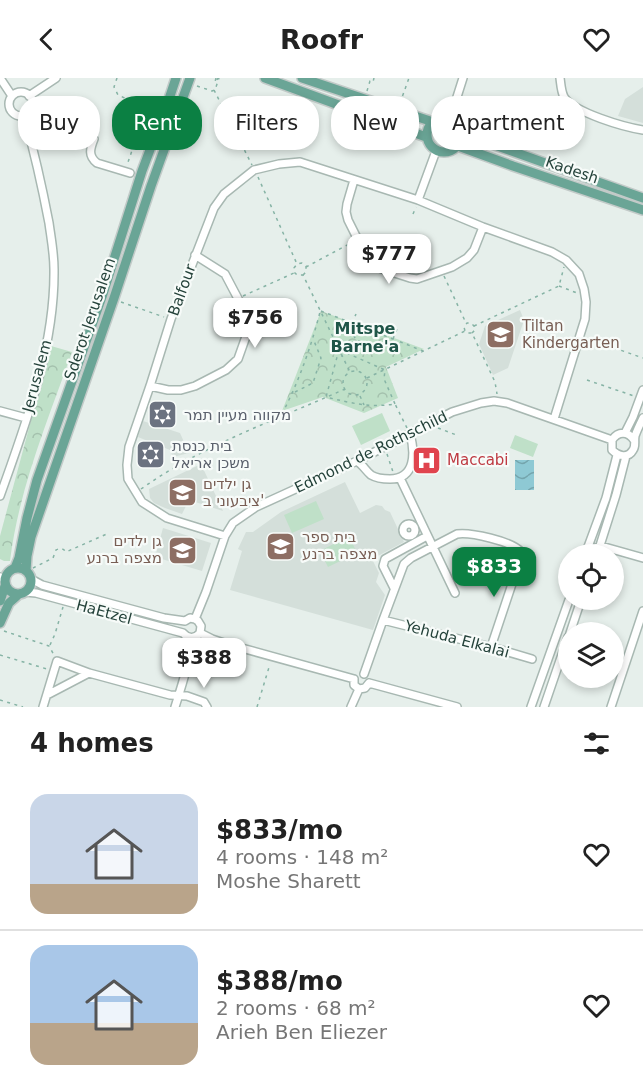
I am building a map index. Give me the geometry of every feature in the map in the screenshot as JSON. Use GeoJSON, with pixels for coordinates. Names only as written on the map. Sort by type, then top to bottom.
{"type":"FeatureCollection","features":[{"type":"Feature","properties":{"kind":"main road","name":"Sderot Jerusalem"},"geometry":{"type":"LineString","coordinates":[[170,96],[176,78]]}},
{"type":"Feature","properties":{"kind":"main road","name":"Sderot Jerusalem"},"geometry":{"type":"LineString","coordinates":[[30,573],[27,556],[31,537],[190,78]]}},
{"type":"Feature","properties":{"kind":"main road"},"geometry":{"type":"LineString","coordinates":[[265,78],[426,137]]}},
{"type":"Feature","properties":{"kind":"main road"},"geometry":{"type":"LineString","coordinates":[[302,78],[431,121]]}},
{"type":"Feature","properties":{"kind":"main road"},"geometry":{"type":"LineString","coordinates":[[431,125],[427,131],[428,142],[436,151],[451,150]]}},
{"type":"Feature","properties":{"kind":"main road","name":"Sderot Jerusalem"},"geometry":{"type":"LineString","coordinates":[[15,568],[38,480],[150,150]]}},
{"type":"Feature","properties":{"kind":"main road","name":"Kadesh"},"geometry":{"type":"LineString","coordinates":[[469,150],[643,210]]}},
{"type":"Feature","properties":{"kind":"main road","name":"Kadesh"},"geometry":{"type":"LineString","coordinates":[[515,150],[643,198]]}},
{"type":"Feature","properties":{"kind":"main road"},"geometry":{"type":"LineString","coordinates":[[0,601],[3,581],[8,572],[15,568],[30,573],[30,586],[9,603],[2,627]]}},
{"type":"Feature","properties":{"kind":"main road"},"geometry":{"type":"LineString","coordinates":[[3,581],[10,592],[21,593]]}},
{"type":"Feature","properties":{"kind":"street"},"geometry":{"type":"LineString","coordinates":[[0,78],[12,96]]}},
{"type":"Feature","properties":{"kind":"street"},"geometry":{"type":"LineString","coordinates":[[18,115],[10,110],[9,103],[12,96],[19,92],[29,96],[56,78]]}},
{"type":"Feature","properties":{"kind":"street"},"geometry":{"type":"LineString","coordinates":[[457,96],[463,78]]}},
{"type":"Feature","properties":{"kind":"street"},"geometry":{"type":"LineString","coordinates":[[560,78],[564,96],[575,107],[631,128],[643,130]]}},
{"type":"Feature","properties":{"kind":"street","name":"Jerusalem"},"geometry":{"type":"LineString","coordinates":[[0,496],[40,371],[52,314],[53,252],[33,150]]}},
{"type":"Feature","properties":{"kind":"street"},"geometry":{"type":"LineString","coordinates":[[90,150],[93,160],[98,163],[130,169],[140,177]]}},
{"type":"Feature","properties":{"kind":"street"},"geometry":{"type":"LineString","coordinates":[[418,200],[436,151]]}},
{"type":"Feature","properties":{"kind":"street","name":"Balfour"},"geometry":{"type":"LineString","coordinates":[[136,493],[128,479],[129,447],[171,319],[214,208],[224,194],[254,170],[300,162],[418,200],[552,252],[566,260]]}},
{"type":"Feature","properties":{"kind":"street"},"geometry":{"type":"LineString","coordinates":[[354,180],[347,204],[348,219],[357,240],[372,261],[391,273],[417,279],[452,267],[467,258],[474,250],[483,227]]}},
{"type":"Feature","properties":{"kind":"street"},"geometry":{"type":"LineString","coordinates":[[150,386],[181,390],[195,386],[226,370],[238,359],[249,328],[244,310],[225,274],[195,255]]}},
{"type":"Feature","properties":{"kind":"street"},"geometry":{"type":"LineString","coordinates":[[554,419],[585,319],[586,302],[579,274],[566,260]]}},
{"type":"Feature","properties":{"kind":"street"},"geometry":{"type":"LineString","coordinates":[[625,433],[643,390]]}},
{"type":"Feature","properties":{"kind":"street","name":"Edmond de Rothschild"},"geometry":{"type":"LineString","coordinates":[[195,619],[225,536],[233,523],[255,507],[357,461],[452,412],[481,403],[507,403],[612,440]]}},
{"type":"Feature","properties":{"kind":"street"},"geometry":{"type":"LineString","coordinates":[[0,411],[26,418]]}},
{"type":"Feature","properties":{"kind":"street"},"geometry":{"type":"LineString","coordinates":[[602,544],[626,456],[633,450],[634,440],[643,418]]}},
{"type":"Feature","properties":{"kind":"street"},"geometry":{"type":"LineString","coordinates":[[576,436],[578,428]]}},
{"type":"Feature","properties":{"kind":"street"},"geometry":{"type":"LineString","coordinates":[[626,456],[617,455],[612,450],[612,440],[617,434],[625,433],[634,440]]}},
{"type":"Feature","properties":{"kind":"street"},"geometry":{"type":"LineString","coordinates":[[357,461],[371,475],[379,478],[397,478],[406,472],[412,463],[414,451],[410,434]]}},
{"type":"Feature","properties":{"kind":"street"},"geometry":{"type":"LineString","coordinates":[[601,544],[599,532],[617,455]]}},
{"type":"Feature","properties":{"kind":"street"},"geometry":{"type":"LineString","coordinates":[[397,478],[454,593]]}},
{"type":"Feature","properties":{"kind":"street"},"geometry":{"type":"LineString","coordinates":[[136,493],[142,502],[167,518],[225,536]]}},
{"type":"Feature","properties":{"kind":"street"},"geometry":{"type":"LineString","coordinates":[[590,544],[606,498]]}},
{"type":"Feature","properties":{"kind":"street"},"geometry":{"type":"LineString","coordinates":[[364,674],[404,564],[449,534],[465,533],[517,547],[521,552],[491,647]]}},
{"type":"Feature","properties":{"kind":"street"},"geometry":{"type":"LineString","coordinates":[[394,588],[383,566],[385,559],[427,536]]}},
{"type":"Feature","properties":{"kind":"street"},"geometry":{"type":"LineString","coordinates":[[624,553],[643,558]]}},
{"type":"Feature","properties":{"kind":"street","name":"HaEtzel"},"geometry":{"type":"LineString","coordinates":[[30,573],[42,585],[164,618],[185,621]]}},
{"type":"Feature","properties":{"kind":"street","name":"HaEtzel"},"geometry":{"type":"LineString","coordinates":[[21,593],[36,593],[183,633]]}},
{"type":"Feature","properties":{"kind":"street"},"geometry":{"type":"LineString","coordinates":[[531,707],[565,610]]}},
{"type":"Feature","properties":{"kind":"street"},"geometry":{"type":"LineString","coordinates":[[610,707],[643,611]]}},
{"type":"Feature","properties":{"kind":"street"},"geometry":{"type":"LineString","coordinates":[[190,618],[195,619],[201,626],[200,633],[191,638],[183,633],[182,626],[190,618]]}},
{"type":"Feature","properties":{"kind":"street","name":"Yehuda Elkalai"},"geometry":{"type":"LineString","coordinates":[[382,620],[532,659]]}},
{"type":"Feature","properties":{"kind":"street"},"geometry":{"type":"LineString","coordinates":[[200,633],[219,642],[354,679]]}},
{"type":"Feature","properties":{"kind":"street"},"geometry":{"type":"LineString","coordinates":[[175,707],[191,649],[191,638]]}},
{"type":"Feature","properties":{"kind":"street"},"geometry":{"type":"LineString","coordinates":[[43,707],[57,661],[89,673],[170,695],[186,696],[204,702],[207,707]]}},
{"type":"Feature","properties":{"kind":"street"},"geometry":{"type":"LineString","coordinates":[[544,707],[558,667]]}},
{"type":"Feature","properties":{"kind":"street"},"geometry":{"type":"LineString","coordinates":[[47,694],[89,673]]}},
{"type":"Feature","properties":{"kind":"street"},"geometry":{"type":"LineString","coordinates":[[358,674],[364,674],[369,679],[369,683],[365,688],[359,689],[354,685],[354,679],[358,674]]}},
{"type":"Feature","properties":{"kind":"street"},"geometry":{"type":"LineString","coordinates":[[369,683],[457,707]]}},
{"type":"Feature","properties":{"kind":"street"},"geometry":{"type":"LineString","coordinates":[[351,707],[359,689]]}},
{"type":"Feature","properties":{"kind":"path"},"geometry":{"type":"LineString","coordinates":[[117,78],[114,87],[118,95],[131,100],[137,112],[129,136],[130,140],[136,142],[130,169]]}},
{"type":"Feature","properties":{"kind":"path"},"geometry":{"type":"LineString","coordinates":[[218,78],[214,90],[297,264]]}},
{"type":"Feature","properties":{"kind":"path"},"geometry":{"type":"LineString","coordinates":[[365,95],[370,80],[373,82],[374,78]]}},
{"type":"Feature","properties":{"kind":"path"},"geometry":{"type":"LineString","coordinates":[[403,96],[409,78]]}},
{"type":"Feature","properties":{"kind":"path"},"geometry":{"type":"LineString","coordinates":[[197,86],[214,90]]}},
{"type":"Feature","properties":{"kind":"path"},"geometry":{"type":"LineString","coordinates":[[413,214],[415,209]]}},
{"type":"Feature","properties":{"kind":"path"},"geometry":{"type":"LineString","coordinates":[[306,267],[357,240]]}},
{"type":"Feature","properties":{"kind":"path"},"geometry":{"type":"LineString","coordinates":[[559,286],[566,260]]}},
{"type":"Feature","properties":{"kind":"path"},"geometry":{"type":"LineString","coordinates":[[297,264],[302,263],[306,267]]}},
{"type":"Feature","properties":{"kind":"path"},"geometry":{"type":"LineString","coordinates":[[294,272],[297,264]]}},
{"type":"Feature","properties":{"kind":"path"},"geometry":{"type":"LineString","coordinates":[[303,275],[306,267]]}},
{"type":"Feature","properties":{"kind":"path"},"geometry":{"type":"LineString","coordinates":[[441,270],[467,323],[465,331]]}},
{"type":"Feature","properties":{"kind":"path"},"geometry":{"type":"LineString","coordinates":[[238,298],[294,272]]}},
{"type":"Feature","properties":{"kind":"path"},"geometry":{"type":"LineString","coordinates":[[294,272],[297,275],[303,275]]}},
{"type":"Feature","properties":{"kind":"path"},"geometry":{"type":"LineString","coordinates":[[303,275],[350,372]]}},
{"type":"Feature","properties":{"kind":"path"},"geometry":{"type":"LineString","coordinates":[[474,326],[559,286],[585,297]]}},
{"type":"Feature","properties":{"kind":"path"},"geometry":{"type":"LineString","coordinates":[[121,302],[171,319]]}},
{"type":"Feature","properties":{"kind":"path"},"geometry":{"type":"LineString","coordinates":[[321,311],[423,351]]}},
{"type":"Feature","properties":{"kind":"path"},"geometry":{"type":"LineString","coordinates":[[281,415],[294,392],[313,341],[321,311]]}},
{"type":"Feature","properties":{"kind":"path"},"geometry":{"type":"LineString","coordinates":[[352,324],[356,314]]}},
{"type":"Feature","properties":{"kind":"path"},"geometry":{"type":"LineString","coordinates":[[347,322],[356,340],[379,349],[398,341]]}},
{"type":"Feature","properties":{"kind":"path"},"geometry":{"type":"LineString","coordinates":[[467,323],[474,326]]}},
{"type":"Feature","properties":{"kind":"path"},"geometry":{"type":"LineString","coordinates":[[472,333],[475,330],[474,326]]}},
{"type":"Feature","properties":{"kind":"path"},"geometry":{"type":"LineString","coordinates":[[393,340],[397,329]]}},
{"type":"Feature","properties":{"kind":"path"},"geometry":{"type":"LineString","coordinates":[[367,378],[465,331],[472,333]]}},
{"type":"Feature","properties":{"kind":"path"},"geometry":{"type":"LineString","coordinates":[[472,333],[495,382],[498,391],[496,402]]}},
{"type":"Feature","properties":{"kind":"path"},"geometry":{"type":"LineString","coordinates":[[294,392],[313,382],[321,357],[313,341]]}},
{"type":"Feature","properties":{"kind":"path"},"geometry":{"type":"LineString","coordinates":[[600,343],[643,358]]}},
{"type":"Feature","properties":{"kind":"path"},"geometry":{"type":"LineString","coordinates":[[339,350],[385,370]]}},
{"type":"Feature","properties":{"kind":"path"},"geometry":{"type":"LineString","coordinates":[[326,397],[339,350]]}},
{"type":"Feature","properties":{"kind":"path"},"geometry":{"type":"LineString","coordinates":[[385,370],[384,379],[410,434]]}},
{"type":"Feature","properties":{"kind":"path"},"geometry":{"type":"LineString","coordinates":[[350,372],[359,372],[367,378],[367,387],[360,394],[350,394],[345,389],[344,379],[350,372]]}},
{"type":"Feature","properties":{"kind":"path"},"geometry":{"type":"LineString","coordinates":[[587,380],[634,396]]}},
{"type":"Feature","properties":{"kind":"path"},"geometry":{"type":"LineString","coordinates":[[136,493],[166,471],[281,415],[345,389]]}},
{"type":"Feature","properties":{"kind":"path"},"geometry":{"type":"LineString","coordinates":[[360,394],[365,406]]}},
{"type":"Feature","properties":{"kind":"path"},"geometry":{"type":"LineString","coordinates":[[326,397],[365,406],[395,404]]}},
{"type":"Feature","properties":{"kind":"path"},"geometry":{"type":"LineString","coordinates":[[438,428],[459,436]]}},
{"type":"Feature","properties":{"kind":"path"},"geometry":{"type":"LineString","coordinates":[[386,453],[397,478]]}},
{"type":"Feature","properties":{"kind":"path"},"geometry":{"type":"LineString","coordinates":[[30,573],[53,558],[56,550],[60,548],[66,552],[109,533]]}},
{"type":"Feature","properties":{"kind":"path"},"geometry":{"type":"LineString","coordinates":[[50,646],[63,607]]}},
{"type":"Feature","properties":{"kind":"path"},"geometry":{"type":"LineString","coordinates":[[2,627],[50,646],[57,661]]}},
{"type":"Feature","properties":{"kind":"path"},"geometry":{"type":"LineString","coordinates":[[0,655],[54,671]]}},
{"type":"Feature","properties":{"kind":"path"},"geometry":{"type":"LineString","coordinates":[[257,707],[270,664]]}},
{"type":"Feature","properties":{"kind":"path"},"geometry":{"type":"LineString","coordinates":[[0,700],[23,707]]}},
{"type":"Feature","properties":{"kind":"shaded area"},"geometry":{"type":"Polygon","coordinates":[[[643,87],[643,123],[618,116],[625,99],[643,87]]]}},
{"type":"Feature","properties":{"kind":"shaded area","name":"Tiltan Kindergarten"},"geometry":{"type":"Polygon","coordinates":[[[520,310],[524,320],[508,368],[493,375],[479,344],[485,326],[520,310]]]}},
{"type":"Feature","properties":{"kind":"shaded area"},"geometry":{"type":"Polygon","coordinates":[[[143,421],[180,433],[189,453],[173,457],[170,450],[138,437],[143,421]]]}},
{"type":"Feature","properties":{"kind":"shaded area","name":"גן ילדים ציבעוני ב'"},"geometry":{"type":"Polygon","coordinates":[[[201,464],[223,511],[189,500],[182,514],[154,503],[150,498],[149,489],[201,464]]]}},
{"type":"Feature","properties":{"kind":"shaded area"},"geometry":{"type":"Polygon","coordinates":[[[345,482],[360,513],[376,505],[390,512],[404,542],[372,559],[379,573],[376,582],[385,595],[373,630],[230,590],[242,551],[238,549],[246,532],[253,532],[281,512],[345,482]]]}},
{"type":"Feature","properties":{"kind":"shaded area","name":"גן ילדים מצפה ברנע"},"geometry":{"type":"Polygon","coordinates":[[[163,528],[211,543],[202,571],[155,557],[163,528]]]}},
{"type":"Feature","properties":{"kind":"green space"},"geometry":{"type":"Polygon","coordinates":[[[321,311],[424,349],[386,367],[398,398],[364,413],[323,397],[282,411],[321,311]]]}},
{"type":"Feature","properties":{"kind":"green space"},"geometry":{"type":"Polygon","coordinates":[[[51,346],[72,352],[27,481],[10,561],[4,561],[0,559],[0,536],[51,346]]]}},
{"type":"Feature","properties":{"kind":"green space"},"geometry":{"type":"Polygon","coordinates":[[[382,413],[390,431],[361,445],[352,426],[382,413]]]}},
{"type":"Feature","properties":{"kind":"green space"},"geometry":{"type":"Polygon","coordinates":[[[515,435],[538,444],[533,457],[510,448],[515,435]]]}},
{"type":"Feature","properties":{"kind":"green space"},"geometry":{"type":"Polygon","coordinates":[[[316,501],[324,519],[292,533],[284,515],[316,501]]]}},
{"type":"Feature","properties":{"kind":"green space"},"geometry":{"type":"Polygon","coordinates":[[[349,536],[357,553],[328,567],[320,551],[349,536]]]}},
{"type":"Feature","properties":{"kind":"water"},"geometry":{"type":"Polygon","coordinates":[[[515,460],[534,460],[534,490],[515,490],[515,460]]]}},
{"type":"Feature","properties":{"kind":"place","name":"Tiltan Kindergarten"},"geometry":{"type":"Point","coordinates":[501,335]}},
{"type":"Feature","properties":{"kind":"place","name":"מקווה מעיין תמר"},"geometry":{"type":"Point","coordinates":[163,415]}},
{"type":"Feature","properties":{"kind":"place","name":"בית כנסת משכן אריאל"},"geometry":{"type":"Point","coordinates":[151,455]}},
{"type":"Feature","properties":{"kind":"place","name":"Maccabi"},"geometry":{"type":"Point","coordinates":[426,460]}},
{"type":"Feature","properties":{"kind":"place","name":"גן ילדים ציבעוני ב'"},"geometry":{"type":"Point","coordinates":[182,493]}},
{"type":"Feature","properties":{"kind":"place","name":"בית ספר מצפה ברנע"},"geometry":{"type":"Point","coordinates":[281,546]}},
{"type":"Feature","properties":{"kind":"place","name":"גן ילדים מצפה ברנע"},"geometry":{"type":"Point","coordinates":[183,550]}},
{"type":"Feature","properties":{"kind":"district","name":"Mitspe Barne'a"},"geometry":{"type":"Point","coordinates":[365,337]}}]}
